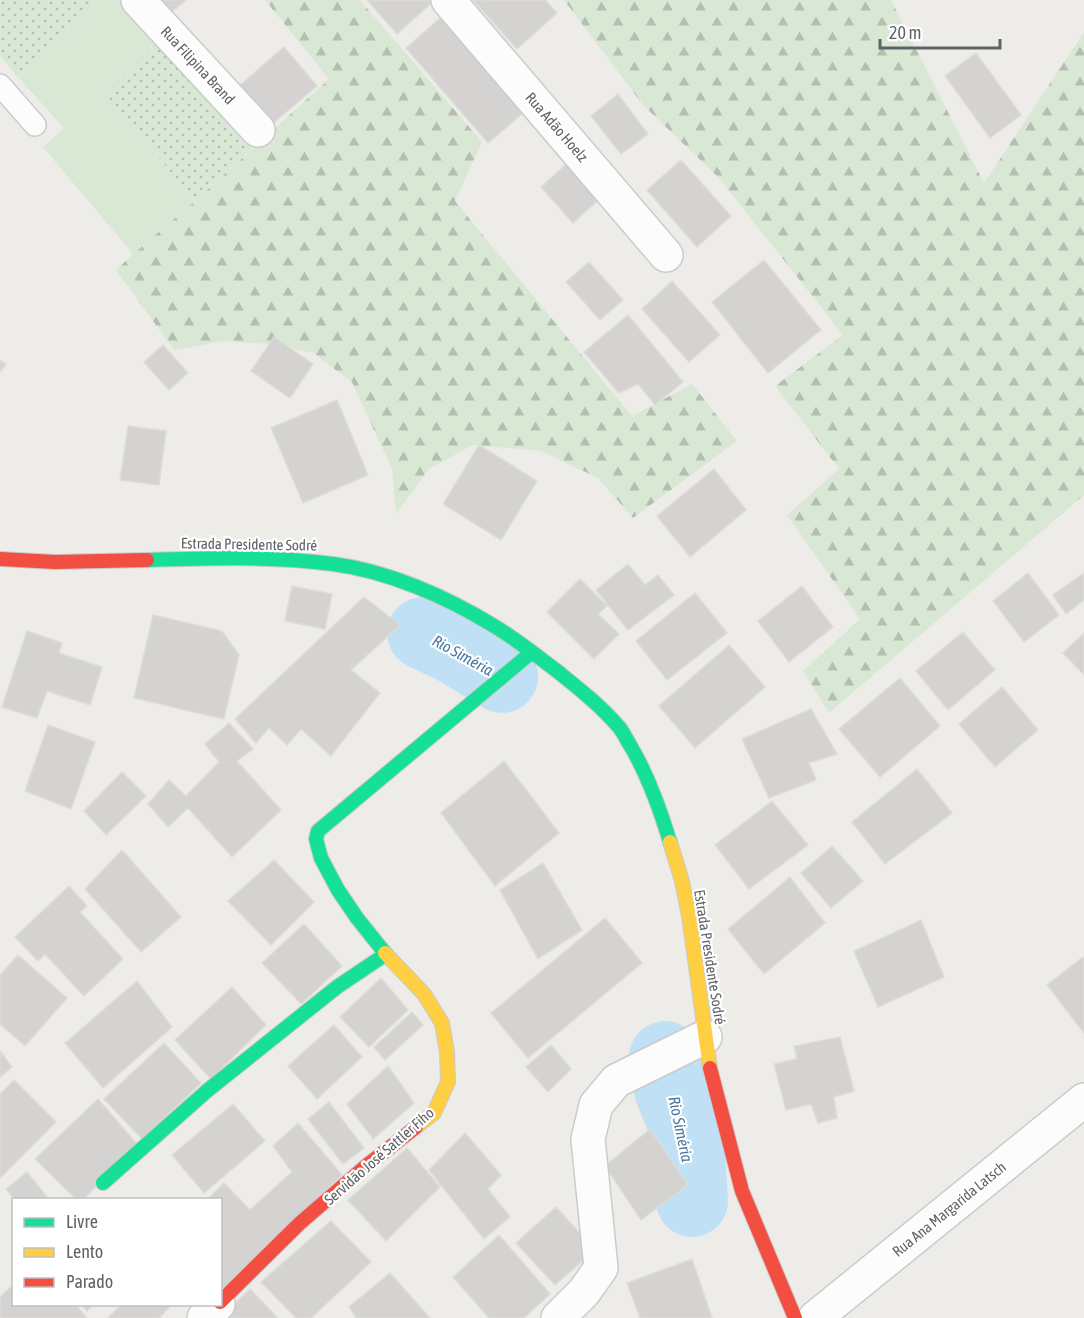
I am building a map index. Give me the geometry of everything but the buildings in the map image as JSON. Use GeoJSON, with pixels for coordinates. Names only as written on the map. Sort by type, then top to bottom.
{"type":"FeatureCollection","features":[{"type":"Feature","properties":{"kind":"street","name":"Rua Filipina Brand"},"geometry":{"type":"LineString","coordinates":[[138,0],[258,130]]}},
{"type":"Feature","properties":{"kind":"street","name":"Rua Adão Hoelz"},"geometry":{"type":"LineString","coordinates":[[448,0],[666,255]]}},
{"type":"Feature","properties":{"kind":"street","name":"Estrada Presidente Sodré"},"geometry":{"type":"LineString","coordinates":[[0,559],[56,562],[228,558],[292,560],[335,564],[377,573],[423,590],[495,626],[532,652],[597,705],[619,727],[637,757],[668,836],[682,881],[689,916],[711,1075],[742,1191],[795,1318]]}},
{"type":"Feature","properties":{"kind":"street","name":"Servidão José Sattler Fiho"},"geometry":{"type":"LineString","coordinates":[[222,1300],[309,1216],[366,1166],[434,1113],[448,1082],[447,1052],[442,1023],[424,994],[386,954],[338,890],[321,858],[316,839],[318,831],[532,652]]}},
{"type":"Feature","properties":{"kind":"street"},"geometry":{"type":"LineString","coordinates":[[104,1183],[208,1090],[337,987],[386,954]]}},
{"type":"Feature","properties":{"kind":"street"},"geometry":{"type":"LineString","coordinates":[[558,1318],[584,1292],[601,1269],[588,1139],[596,1106],[616,1081],[705,1037]]}},
{"type":"Feature","properties":{"kind":"street","name":"Rua Ana Margarida Latsch"},"geometry":{"type":"LineString","coordinates":[[815,1318],[1084,1100]]}},
{"type":"Feature","properties":{"kind":"street","name":"Servidão José Sattler Fiho"},"geometry":{"type":"LineString","coordinates":[[204,1318],[216,1306]]}},
{"type":"Feature","properties":{"kind":"lane"},"geometry":{"type":"LineString","coordinates":[[0,85],[35,125]]}},
{"type":"Feature","properties":{"kind":"green space"},"geometry":{"type":"Polygon","coordinates":[[[3,0],[100,0],[17,76],[0,56],[0,2],[3,0]]]}},
{"type":"Feature","properties":{"kind":"green space"},"geometry":{"type":"Polygon","coordinates":[[[100,0],[117,0],[156,43],[105,94],[195,201],[133,254],[43,147],[64,128],[17,76],[100,0]]]}},
{"type":"Feature","properties":{"kind":"green space"},"geometry":{"type":"Polygon","coordinates":[[[117,0],[127,0],[261,140],[195,201],[105,94],[156,43],[117,0]]]}},
{"type":"Feature","properties":{"kind":"green space"},"geometry":{"type":"Polygon","coordinates":[[[265,0],[360,0],[482,142],[455,201],[632,416],[692,384],[737,441],[633,518],[598,478],[541,451],[473,445],[429,469],[396,514],[392,469],[352,382],[313,353],[269,344],[224,341],[174,350],[116,270],[329,79],[265,0]]]}},
{"type":"Feature","properties":{"kind":"green space"},"geometry":{"type":"Polygon","coordinates":[[[564,0],[891,0],[984,183],[1084,32],[1084,495],[829,713],[803,671],[860,619],[787,515],[839,469],[775,386],[843,335],[719,178],[643,105],[564,0]]]}},
{"type":"Feature","properties":{"kind":"waterway","name":"Rio Siméria"},"geometry":{"type":"LineString","coordinates":[[423,633],[454,648],[502,677]]}},
{"type":"Feature","properties":{"kind":"waterway","name":"Rio Siméria"},"geometry":{"type":"LineString","coordinates":[[665,1057],[670,1090],[681,1117],[689,1154],[692,1201]]}},
{"type":"Feature","properties":{"kind":"traffic: fast"},"geometry":{"type":"LineString","coordinates":[[147,560],[264,559],[310,561],[354,567],[396,579],[437,595],[476,615],[510,636],[557,671],[620,728],[648,780],[670,842]]}},
{"type":"Feature","properties":{"kind":"traffic: fast"},"geometry":{"type":"LineString","coordinates":[[385,953],[338,890],[321,858],[316,839],[318,831],[532,652]]}},
{"type":"Feature","properties":{"kind":"traffic: fast"},"geometry":{"type":"LineString","coordinates":[[103,1183],[208,1090],[337,987],[386,954]]}},
{"type":"Feature","properties":{"kind":"traffic: slow"},"geometry":{"type":"LineString","coordinates":[[670,842],[682,881],[689,916],[710,1068]]}},
{"type":"Feature","properties":{"kind":"traffic: slow"},"geometry":{"type":"LineString","coordinates":[[385,953],[424,994],[442,1023],[447,1052],[448,1082],[434,1113],[416,1127]]}},
{"type":"Feature","properties":{"kind":"traffic: jam"},"geometry":{"type":"LineString","coordinates":[[0,559],[55,562],[147,560]]}},
{"type":"Feature","properties":{"kind":"traffic: jam"},"geometry":{"type":"LineString","coordinates":[[710,1068],[742,1191],[795,1318]]}},
{"type":"Feature","properties":{"kind":"traffic: jam"},"geometry":{"type":"LineString","coordinates":[[222,1300],[300,1223],[366,1166],[416,1127]]}}]}
